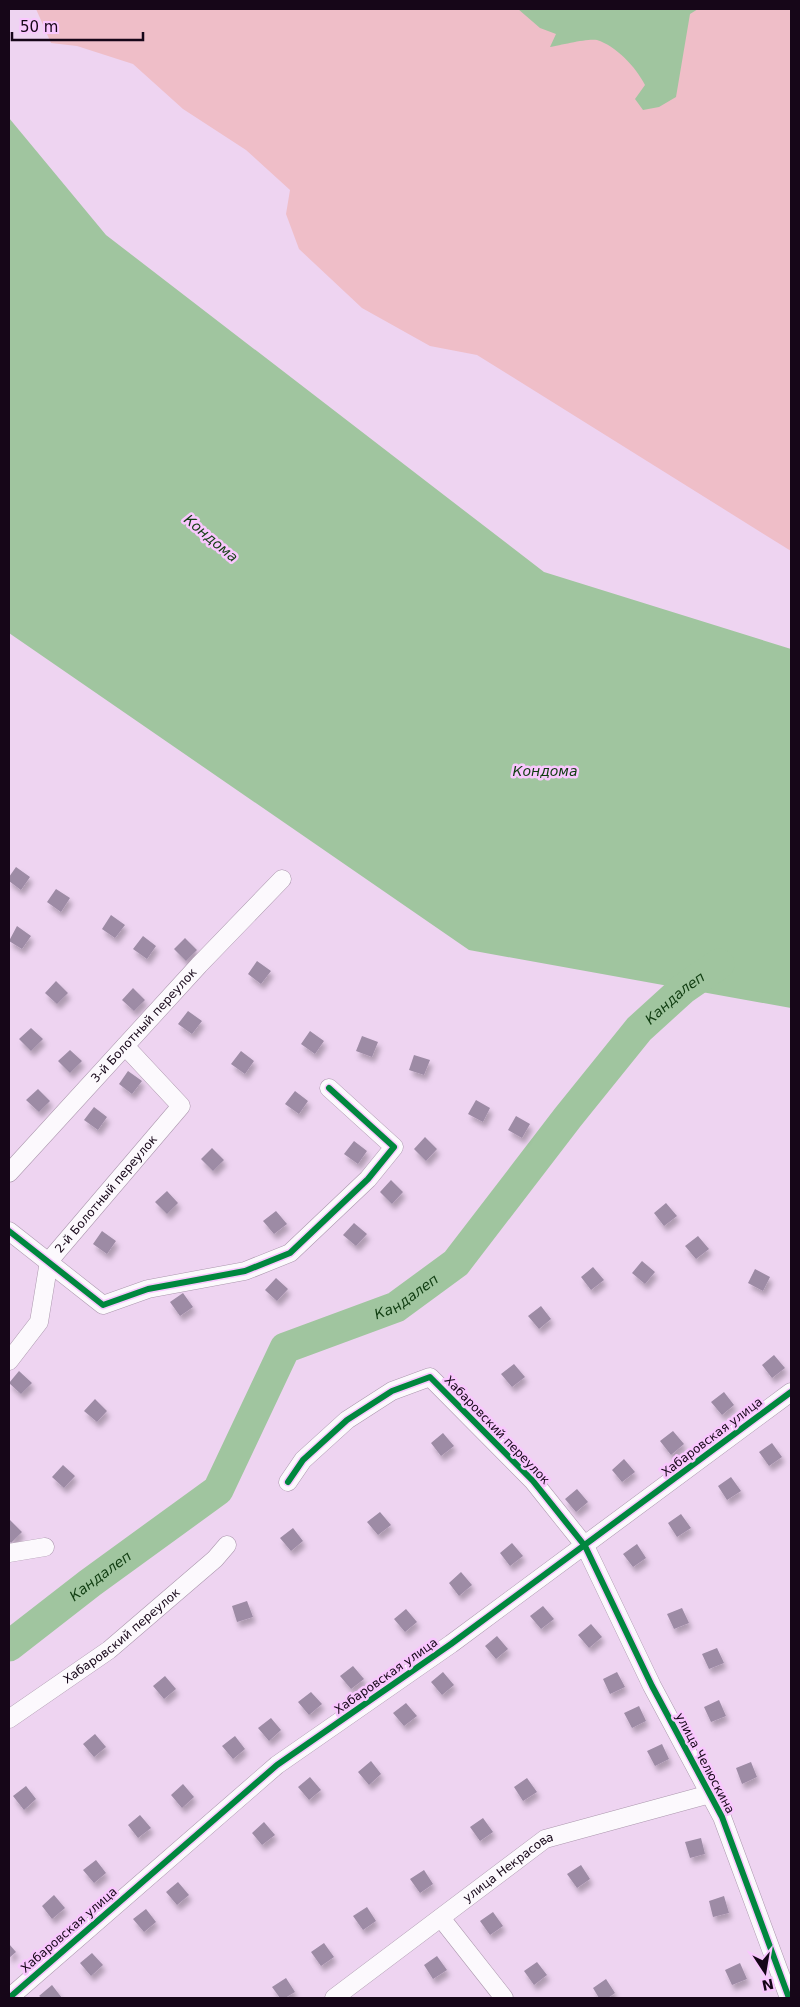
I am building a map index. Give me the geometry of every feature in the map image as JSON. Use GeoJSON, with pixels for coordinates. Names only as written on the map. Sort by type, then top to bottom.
{"type":"FeatureCollection","features":[{"type":"Feature","properties":{"kind":"street","name":"3-й Болотный переулок"},"geometry":{"type":"LineString","coordinates":[[9,1173],[282,879]]}},
{"type":"Feature","properties":{"kind":"street","name":"2-й Болотный переулок"},"geometry":{"type":"LineString","coordinates":[[9,1361],[39,1322],[49,1261],[181,1106],[125,1046]]}},
{"type":"Feature","properties":{"kind":"street"},"geometry":{"type":"LineString","coordinates":[[9,1231],[103,1305],[148,1289],[245,1271],[290,1253],[368,1179],[394,1147],[329,1088]]}},
{"type":"Feature","properties":{"kind":"street","name":"Хабаровский переулок"},"geometry":{"type":"LineString","coordinates":[[288,1482],[304,1460],[347,1420],[392,1390],[430,1377],[533,1481],[585,1546]]}},
{"type":"Feature","properties":{"kind":"street","name":"Хабаровская улица"},"geometry":{"type":"LineString","coordinates":[[9,1998],[277,1765],[451,1644],[791,1392]]}},
{"type":"Feature","properties":{"kind":"street","name":"Хабаровский переулок"},"geometry":{"type":"LineString","coordinates":[[9,1719],[109,1650],[215,1559],[227,1545]]}},
{"type":"Feature","properties":{"kind":"street","name":"улица Челюскина"},"geometry":{"type":"LineString","coordinates":[[585,1546],[652,1686],[722,1817],[789,1998]]}},
{"type":"Feature","properties":{"kind":"street"},"geometry":{"type":"LineString","coordinates":[[9,1553],[45,1547]]}},
{"type":"Feature","properties":{"kind":"street","name":"улица Некрасова"},"geometry":{"type":"LineString","coordinates":[[334,1998],[545,1839],[710,1794]]}},
{"type":"Feature","properties":{"kind":"street"},"geometry":{"type":"LineString","coordinates":[[441,1918],[504,1998]]}},
{"type":"Feature","properties":{"kind":"shaded area"},"geometry":{"type":"Polygon","coordinates":[[[36,9],[791,9],[791,551],[477,355],[430,346],[362,308],[299,249],[286,214],[290,190],[246,150],[183,109],[133,64],[77,46],[51,43],[36,9]]]}},
{"type":"Feature","properties":{"kind":"water"},"geometry":{"type":"Polygon","coordinates":[[[518,9],[698,9],[690,14],[676,97],[659,107],[643,110],[635,99],[645,85],[631,64],[618,52],[597,40],[550,47],[556,34],[540,28],[518,9]]]}},
{"type":"Feature","properties":{"kind":"water","name":"Кондома"},"geometry":{"type":"Polygon","coordinates":[[[9,118],[106,235],[544,572],[791,649],[791,1008],[469,950],[9,633],[9,118]]]}},
{"type":"Feature","properties":{"kind":"building"},"geometry":{"type":"Polygon","coordinates":[[[16,867],[30,877],[21,890],[9,881],[9,877],[16,867]]]}},
{"type":"Feature","properties":{"kind":"building"},"geometry":{"type":"Polygon","coordinates":[[[56,889],[70,898],[61,912],[47,902],[56,889]]]}},
{"type":"Feature","properties":{"kind":"building"},"geometry":{"type":"Polygon","coordinates":[[[111,915],[125,925],[115,938],[102,929],[111,915]]]}},
{"type":"Feature","properties":{"kind":"building"},"geometry":{"type":"Polygon","coordinates":[[[17,926],[31,936],[22,949],[9,941],[17,926]]]}},
{"type":"Feature","properties":{"kind":"building"},"geometry":{"type":"Polygon","coordinates":[[[143,936],[156,946],[147,959],[133,949],[143,936]]]}},
{"type":"Feature","properties":{"kind":"building"},"geometry":{"type":"Polygon","coordinates":[[[185,938],[197,950],[186,961],[174,949],[185,938]]]}},
{"type":"Feature","properties":{"kind":"building"},"geometry":{"type":"Polygon","coordinates":[[[257,961],[271,971],[261,984],[248,974],[257,961]]]}},
{"type":"Feature","properties":{"kind":"building"},"geometry":{"type":"Polygon","coordinates":[[[56,981],[68,993],[57,1004],[45,993],[56,981]]]}},
{"type":"Feature","properties":{"kind":"building"},"geometry":{"type":"Polygon","coordinates":[[[133,988],[145,1000],[134,1011],[122,1000],[133,988]]]}},
{"type":"Feature","properties":{"kind":"building"},"geometry":{"type":"Polygon","coordinates":[[[188,1011],[202,1021],[192,1034],[178,1024],[188,1011]]]}},
{"type":"Feature","properties":{"kind":"building"},"geometry":{"type":"Polygon","coordinates":[[[31,1028],[43,1039],[31,1051],[19,1039],[31,1028]]]}},
{"type":"Feature","properties":{"kind":"building"},"geometry":{"type":"Polygon","coordinates":[[[310,1031],[324,1041],[315,1054],[301,1044],[310,1031]]]}},
{"type":"Feature","properties":{"kind":"building"},"geometry":{"type":"Polygon","coordinates":[[[362,1036],[378,1042],[372,1057],[356,1051],[362,1036]]]}},
{"type":"Feature","properties":{"kind":"building"},"geometry":{"type":"Polygon","coordinates":[[[70,1050],[82,1061],[70,1073],[58,1061],[70,1050]]]}},
{"type":"Feature","properties":{"kind":"building"},"geometry":{"type":"Polygon","coordinates":[[[241,1051],[254,1061],[245,1074],[231,1064],[241,1051]]]}},
{"type":"Feature","properties":{"kind":"building"},"geometry":{"type":"Polygon","coordinates":[[[414,1055],[430,1060],[424,1075],[409,1070],[414,1055]]]}},
{"type":"Feature","properties":{"kind":"building"},"geometry":{"type":"Polygon","coordinates":[[[128,1071],[142,1081],[132,1094],[119,1084],[128,1071]]]}},
{"type":"Feature","properties":{"kind":"building"},"geometry":{"type":"Polygon","coordinates":[[[38,1089],[50,1101],[39,1112],[26,1100],[38,1089]]]}},
{"type":"Feature","properties":{"kind":"building"},"geometry":{"type":"Polygon","coordinates":[[[295,1091],[308,1101],[299,1114],[285,1104],[295,1091]]]}},
{"type":"Feature","properties":{"kind":"building"},"geometry":{"type":"Polygon","coordinates":[[[476,1100],[490,1108],[483,1122],[468,1114],[476,1100]]]}},
{"type":"Feature","properties":{"kind":"building"},"geometry":{"type":"Polygon","coordinates":[[[94,1107],[107,1117],[98,1130],[84,1120],[94,1107]]]}},
{"type":"Feature","properties":{"kind":"building"},"geometry":{"type":"Polygon","coordinates":[[[516,1116],[530,1124],[522,1138],[508,1130],[516,1116]]]}},
{"type":"Feature","properties":{"kind":"building"},"geometry":{"type":"Polygon","coordinates":[[[425,1137],[437,1149],[426,1161],[414,1149],[425,1137]]]}},
{"type":"Feature","properties":{"kind":"building"},"geometry":{"type":"Polygon","coordinates":[[[354,1141],[367,1151],[358,1164],[344,1154],[354,1141]]]}},
{"type":"Feature","properties":{"kind":"building"},"geometry":{"type":"Polygon","coordinates":[[[212,1148],[224,1160],[213,1171],[201,1159],[212,1148]]]}},
{"type":"Feature","properties":{"kind":"building"},"geometry":{"type":"Polygon","coordinates":[[[391,1180],[403,1192],[392,1204],[380,1192],[391,1180]]]}},
{"type":"Feature","properties":{"kind":"building"},"geometry":{"type":"Polygon","coordinates":[[[167,1191],[178,1203],[167,1214],[155,1202],[167,1191]]]}},
{"type":"Feature","properties":{"kind":"building"},"geometry":{"type":"Polygon","coordinates":[[[666,1203],[677,1216],[664,1226],[654,1213],[666,1203]]]}},
{"type":"Feature","properties":{"kind":"building"},"geometry":{"type":"Polygon","coordinates":[[[276,1211],[287,1224],[274,1234],[263,1221],[276,1211]]]}},
{"type":"Feature","properties":{"kind":"building"},"geometry":{"type":"Polygon","coordinates":[[[354,1223],[367,1234],[356,1246],[343,1235],[354,1223]]]}},
{"type":"Feature","properties":{"kind":"building"},"geometry":{"type":"Polygon","coordinates":[[[102,1231],[116,1241],[107,1254],[93,1244],[102,1231]]]}},
{"type":"Feature","properties":{"kind":"building"},"geometry":{"type":"Polygon","coordinates":[[[698,1236],[709,1249],[696,1259],[685,1246],[698,1236]]]}},
{"type":"Feature","properties":{"kind":"building"},"geometry":{"type":"Polygon","coordinates":[[[642,1261],[655,1272],[645,1284],[632,1273],[642,1261]]]}},
{"type":"Feature","properties":{"kind":"building"},"geometry":{"type":"Polygon","coordinates":[[[593,1267],[604,1280],[591,1290],[581,1277],[593,1267]]]}},
{"type":"Feature","properties":{"kind":"building"},"geometry":{"type":"Polygon","coordinates":[[[755,1269],[770,1277],[763,1291],[748,1283],[755,1269]]]}},
{"type":"Feature","properties":{"kind":"building"},"geometry":{"type":"Polygon","coordinates":[[[276,1278],[288,1289],[277,1301],[265,1290],[276,1278]]]}},
{"type":"Feature","properties":{"kind":"building"},"geometry":{"type":"Polygon","coordinates":[[[183,1293],[193,1307],[180,1316],[170,1302],[183,1293]]]}},
{"type":"Feature","properties":{"kind":"building"},"geometry":{"type":"Polygon","coordinates":[[[541,1306],[551,1319],[539,1329],[528,1316],[541,1306]]]}},
{"type":"Feature","properties":{"kind":"building"},"geometry":{"type":"Polygon","coordinates":[[[774,1355],[785,1368],[772,1378],[762,1365],[774,1355]]]}},
{"type":"Feature","properties":{"kind":"building"},"geometry":{"type":"Polygon","coordinates":[[[514,1364],[525,1377],[512,1387],[501,1374],[514,1364]]]}},
{"type":"Feature","properties":{"kind":"building"},"geometry":{"type":"Polygon","coordinates":[[[19,1371],[32,1383],[21,1394],[9,1383],[19,1371]]]}},
{"type":"Feature","properties":{"kind":"building"},"geometry":{"type":"Polygon","coordinates":[[[724,1392],[734,1405],[722,1415],[711,1402],[724,1392]]]}},
{"type":"Feature","properties":{"kind":"building"},"geometry":{"type":"Polygon","coordinates":[[[95,1399],[107,1411],[97,1422],[84,1411],[95,1399]]]}},
{"type":"Feature","properties":{"kind":"building"},"geometry":{"type":"Polygon","coordinates":[[[673,1431],[684,1444],[671,1455],[660,1441],[673,1431]]]}},
{"type":"Feature","properties":{"kind":"building"},"geometry":{"type":"Polygon","coordinates":[[[443,1433],[454,1446],[441,1456],[431,1443],[443,1433]]]}},
{"type":"Feature","properties":{"kind":"building"},"geometry":{"type":"Polygon","coordinates":[[[772,1443],[782,1457],[769,1466],[759,1452],[772,1443]]]}},
{"type":"Feature","properties":{"kind":"building"},"geometry":{"type":"Polygon","coordinates":[[[624,1459],[635,1472],[622,1482],[612,1470],[624,1459]]]}},
{"type":"Feature","properties":{"kind":"building"},"geometry":{"type":"Polygon","coordinates":[[[63,1465],[75,1476],[64,1488],[52,1477],[63,1465]]]}},
{"type":"Feature","properties":{"kind":"building"},"geometry":{"type":"Polygon","coordinates":[[[731,1477],[741,1491],[727,1500],[718,1486],[731,1477]]]}},
{"type":"Feature","properties":{"kind":"building"},"geometry":{"type":"Polygon","coordinates":[[[577,1489],[588,1502],[576,1512],[565,1499],[577,1489]]]}},
{"type":"Feature","properties":{"kind":"building"},"geometry":{"type":"Polygon","coordinates":[[[380,1512],[391,1525],[378,1535],[367,1522],[380,1512]]]}},
{"type":"Feature","properties":{"kind":"building"},"geometry":{"type":"Polygon","coordinates":[[[681,1514],[691,1528],[677,1537],[668,1523],[681,1514]]]}},
{"type":"Feature","properties":{"kind":"building"},"geometry":{"type":"Polygon","coordinates":[[[10,1520],[22,1532],[11,1543],[9,1541],[10,1520]]]}},
{"type":"Feature","properties":{"kind":"building"},"geometry":{"type":"Polygon","coordinates":[[[293,1528],[303,1541],[291,1551],[280,1538],[293,1528]]]}},
{"type":"Feature","properties":{"kind":"building"},"geometry":{"type":"Polygon","coordinates":[[[512,1543],[523,1556],[510,1566],[500,1553],[512,1543]]]}},
{"type":"Feature","properties":{"kind":"building"},"geometry":{"type":"Polygon","coordinates":[[[637,1544],[646,1558],[633,1567],[623,1554],[637,1544]]]}},
{"type":"Feature","properties":{"kind":"building"},"geometry":{"type":"Polygon","coordinates":[[[461,1572],[472,1585],[459,1596],[449,1583],[461,1572]]]}},
{"type":"Feature","properties":{"kind":"building"},"geometry":{"type":"Polygon","coordinates":[[[247,1601],[253,1617],[237,1622],[232,1606],[247,1601]]]}},
{"type":"Feature","properties":{"kind":"building"},"geometry":{"type":"Polygon","coordinates":[[[543,1606],[554,1619],[541,1629],[530,1616],[543,1606]]]}},
{"type":"Feature","properties":{"kind":"building"},"geometry":{"type":"Polygon","coordinates":[[[682,1608],[689,1623],[674,1629],[667,1614],[682,1608]]]}},
{"type":"Feature","properties":{"kind":"building"},"geometry":{"type":"Polygon","coordinates":[[[406,1609],[417,1622],[405,1632],[394,1619],[406,1609]]]}},
{"type":"Feature","properties":{"kind":"building"},"geometry":{"type":"Polygon","coordinates":[[[591,1624],[602,1637],[589,1648],[578,1635],[591,1624]]]}},
{"type":"Feature","properties":{"kind":"building"},"geometry":{"type":"Polygon","coordinates":[[[497,1636],[508,1649],[496,1659],[485,1646],[497,1636]]]}},
{"type":"Feature","properties":{"kind":"building"},"geometry":{"type":"Polygon","coordinates":[[[717,1648],[724,1663],[709,1669],[702,1654],[717,1648]]]}},
{"type":"Feature","properties":{"kind":"building"},"geometry":{"type":"Polygon","coordinates":[[[353,1666],[364,1679],[351,1689],[340,1676],[353,1666]]]}},
{"type":"Feature","properties":{"kind":"building"},"geometry":{"type":"Polygon","coordinates":[[[443,1672],[454,1685],[442,1695],[431,1682],[443,1672]]]}},
{"type":"Feature","properties":{"kind":"building"},"geometry":{"type":"Polygon","coordinates":[[[617,1672],[625,1687],[610,1694],[603,1679],[617,1672]]]}},
{"type":"Feature","properties":{"kind":"building"},"geometry":{"type":"Polygon","coordinates":[[[165,1676],[176,1689],[164,1699],[153,1686],[165,1676]]]}},
{"type":"Feature","properties":{"kind":"building"},"geometry":{"type":"Polygon","coordinates":[[[311,1692],[322,1704],[309,1715],[298,1702],[311,1692]]]}},
{"type":"Feature","properties":{"kind":"building"},"geometry":{"type":"Polygon","coordinates":[[[719,1700],[726,1716],[711,1722],[704,1707],[719,1700]]]}},
{"type":"Feature","properties":{"kind":"building"},"geometry":{"type":"Polygon","coordinates":[[[406,1703],[417,1716],[404,1726],[393,1713],[406,1703]]]}},
{"type":"Feature","properties":{"kind":"building"},"geometry":{"type":"Polygon","coordinates":[[[639,1706],[646,1721],[632,1728],[624,1713],[639,1706]]]}},
{"type":"Feature","properties":{"kind":"building"},"geometry":{"type":"Polygon","coordinates":[[[271,1718],[281,1730],[269,1741],[258,1728],[271,1718]]]}},
{"type":"Feature","properties":{"kind":"building"},"geometry":{"type":"Polygon","coordinates":[[[95,1734],[106,1747],[94,1757],[83,1744],[95,1734]]]}},
{"type":"Feature","properties":{"kind":"building"},"geometry":{"type":"Polygon","coordinates":[[[235,1736],[245,1749],[233,1759],[222,1746],[235,1736]]]}},
{"type":"Feature","properties":{"kind":"building"},"geometry":{"type":"Polygon","coordinates":[[[662,1744],[669,1759],[655,1766],[647,1751],[662,1744]]]}},
{"type":"Feature","properties":{"kind":"building"},"geometry":{"type":"Polygon","coordinates":[[[371,1761],[381,1774],[369,1785],[358,1772],[371,1761]]]}},
{"type":"Feature","properties":{"kind":"building"},"geometry":{"type":"Polygon","coordinates":[[[751,1762],[757,1777],[742,1784],[736,1768],[751,1762]]]}},
{"type":"Feature","properties":{"kind":"building"},"geometry":{"type":"Polygon","coordinates":[[[310,1777],[321,1790],[309,1800],[298,1787],[310,1777]]]}},
{"type":"Feature","properties":{"kind":"building"},"geometry":{"type":"Polygon","coordinates":[[[527,1778],[537,1792],[523,1801],[514,1787],[527,1778]]]}},
{"type":"Feature","properties":{"kind":"building"},"geometry":{"type":"Polygon","coordinates":[[[183,1784],[194,1797],[182,1808],[171,1795],[183,1784]]]}},
{"type":"Feature","properties":{"kind":"building"},"geometry":{"type":"Polygon","coordinates":[[[26,1786],[36,1799],[24,1810],[13,1796],[26,1786]]]}},
{"type":"Feature","properties":{"kind":"building"},"geometry":{"type":"Polygon","coordinates":[[[140,1815],[151,1828],[138,1838],[128,1825],[140,1815]]]}},
{"type":"Feature","properties":{"kind":"building"},"geometry":{"type":"Polygon","coordinates":[[[483,1818],[493,1832],[480,1841],[470,1827],[483,1818]]]}},
{"type":"Feature","properties":{"kind":"building"},"geometry":{"type":"Polygon","coordinates":[[[264,1822],[275,1835],[262,1845],[252,1833],[264,1822]]]}},
{"type":"Feature","properties":{"kind":"building"},"geometry":{"type":"Polygon","coordinates":[[[701,1838],[705,1854],[690,1858],[685,1842],[701,1838]]]}},
{"type":"Feature","properties":{"kind":"building"},"geometry":{"type":"Polygon","coordinates":[[[96,1860],[106,1873],[94,1883],[83,1870],[96,1860]]]}},
{"type":"Feature","properties":{"kind":"building"},"geometry":{"type":"Polygon","coordinates":[[[581,1865],[590,1879],[577,1888],[567,1874],[581,1865]]]}},
{"type":"Feature","properties":{"kind":"building"},"geometry":{"type":"Polygon","coordinates":[[[424,1870],[433,1884],[420,1893],[410,1879],[424,1870]]]}},
{"type":"Feature","properties":{"kind":"building"},"geometry":{"type":"Polygon","coordinates":[[[178,1882],[189,1895],[177,1905],[166,1892],[178,1882]]]}},
{"type":"Feature","properties":{"kind":"building"},"geometry":{"type":"Polygon","coordinates":[[[54,1895],[65,1908],[52,1919],[42,1906],[54,1895]]]}},
{"type":"Feature","properties":{"kind":"building"},"geometry":{"type":"Polygon","coordinates":[[[724,1896],[729,1913],[713,1917],[709,1901],[724,1896]]]}},
{"type":"Feature","properties":{"kind":"building"},"geometry":{"type":"Polygon","coordinates":[[[367,1907],[376,1921],[363,1930],[353,1916],[367,1907]]]}},
{"type":"Feature","properties":{"kind":"building"},"geometry":{"type":"Polygon","coordinates":[[[146,1909],[156,1922],[144,1932],[133,1919],[146,1909]]]}},
{"type":"Feature","properties":{"kind":"building"},"geometry":{"type":"Polygon","coordinates":[[[493,1912],[503,1926],[490,1935],[480,1921],[493,1912]]]}},
{"type":"Feature","properties":{"kind":"building"},"geometry":{"type":"Polygon","coordinates":[[[324,1943],[334,1957],[321,1966],[311,1952],[324,1943]]]}},
{"type":"Feature","properties":{"kind":"building"},"geometry":{"type":"Polygon","coordinates":[[[9,1944],[16,1952],[9,1958],[9,1944]]]}},
{"type":"Feature","properties":{"kind":"building"},"geometry":{"type":"Polygon","coordinates":[[[92,1953],[103,1965],[91,1976],[80,1963],[92,1953]]]}},
{"type":"Feature","properties":{"kind":"building"},"geometry":{"type":"Polygon","coordinates":[[[437,1956],[447,1970],[433,1979],[424,1965],[437,1956]]]}},
{"type":"Feature","properties":{"kind":"building"},"geometry":{"type":"Polygon","coordinates":[[[537,1962],[547,1975],[534,1985],[524,1971],[537,1962]]]}},
{"type":"Feature","properties":{"kind":"building"},"geometry":{"type":"Polygon","coordinates":[[[740,1963],[747,1979],[732,1985],[725,1970],[740,1963]]]}},
{"type":"Feature","properties":{"kind":"building"},"geometry":{"type":"Polygon","coordinates":[[[286,1978],[295,1992],[285,1998],[280,1998],[272,1987],[286,1978]]]}},
{"type":"Feature","properties":{"kind":"building"},"geometry":{"type":"Polygon","coordinates":[[[606,1979],[615,1993],[608,1998],[599,1998],[593,1988],[606,1979]]]}},
{"type":"Feature","properties":{"kind":"building"},"geometry":{"type":"Polygon","coordinates":[[[52,1985],[62,1998],[42,1998],[39,1996],[52,1985]]]}},
{"type":"Feature","properties":{"kind":"waterway","name":"Кандалеп"},"geometry":{"type":"LineString","coordinates":[[9,1646],[90,1583],[218,1490],[285,1348],[396,1307],[456,1263],[568,1117],[639,1029],[683,989],[719,964]]}},
{"type":"Feature","properties":{"kind":"cycle path"},"geometry":{"type":"LineString","coordinates":[[9,1231],[103,1305],[148,1289],[245,1271],[290,1253],[368,1179],[394,1147],[329,1088]]}},
{"type":"Feature","properties":{"kind":"cycle path"},"geometry":{"type":"LineString","coordinates":[[288,1482],[303,1460],[347,1420],[392,1391],[430,1377],[533,1481],[585,1546],[652,1686],[722,1817],[789,1998]]}},
{"type":"Feature","properties":{"kind":"cycle path"},"geometry":{"type":"LineString","coordinates":[[9,1998],[277,1765],[451,1644],[791,1392]]}}]}
